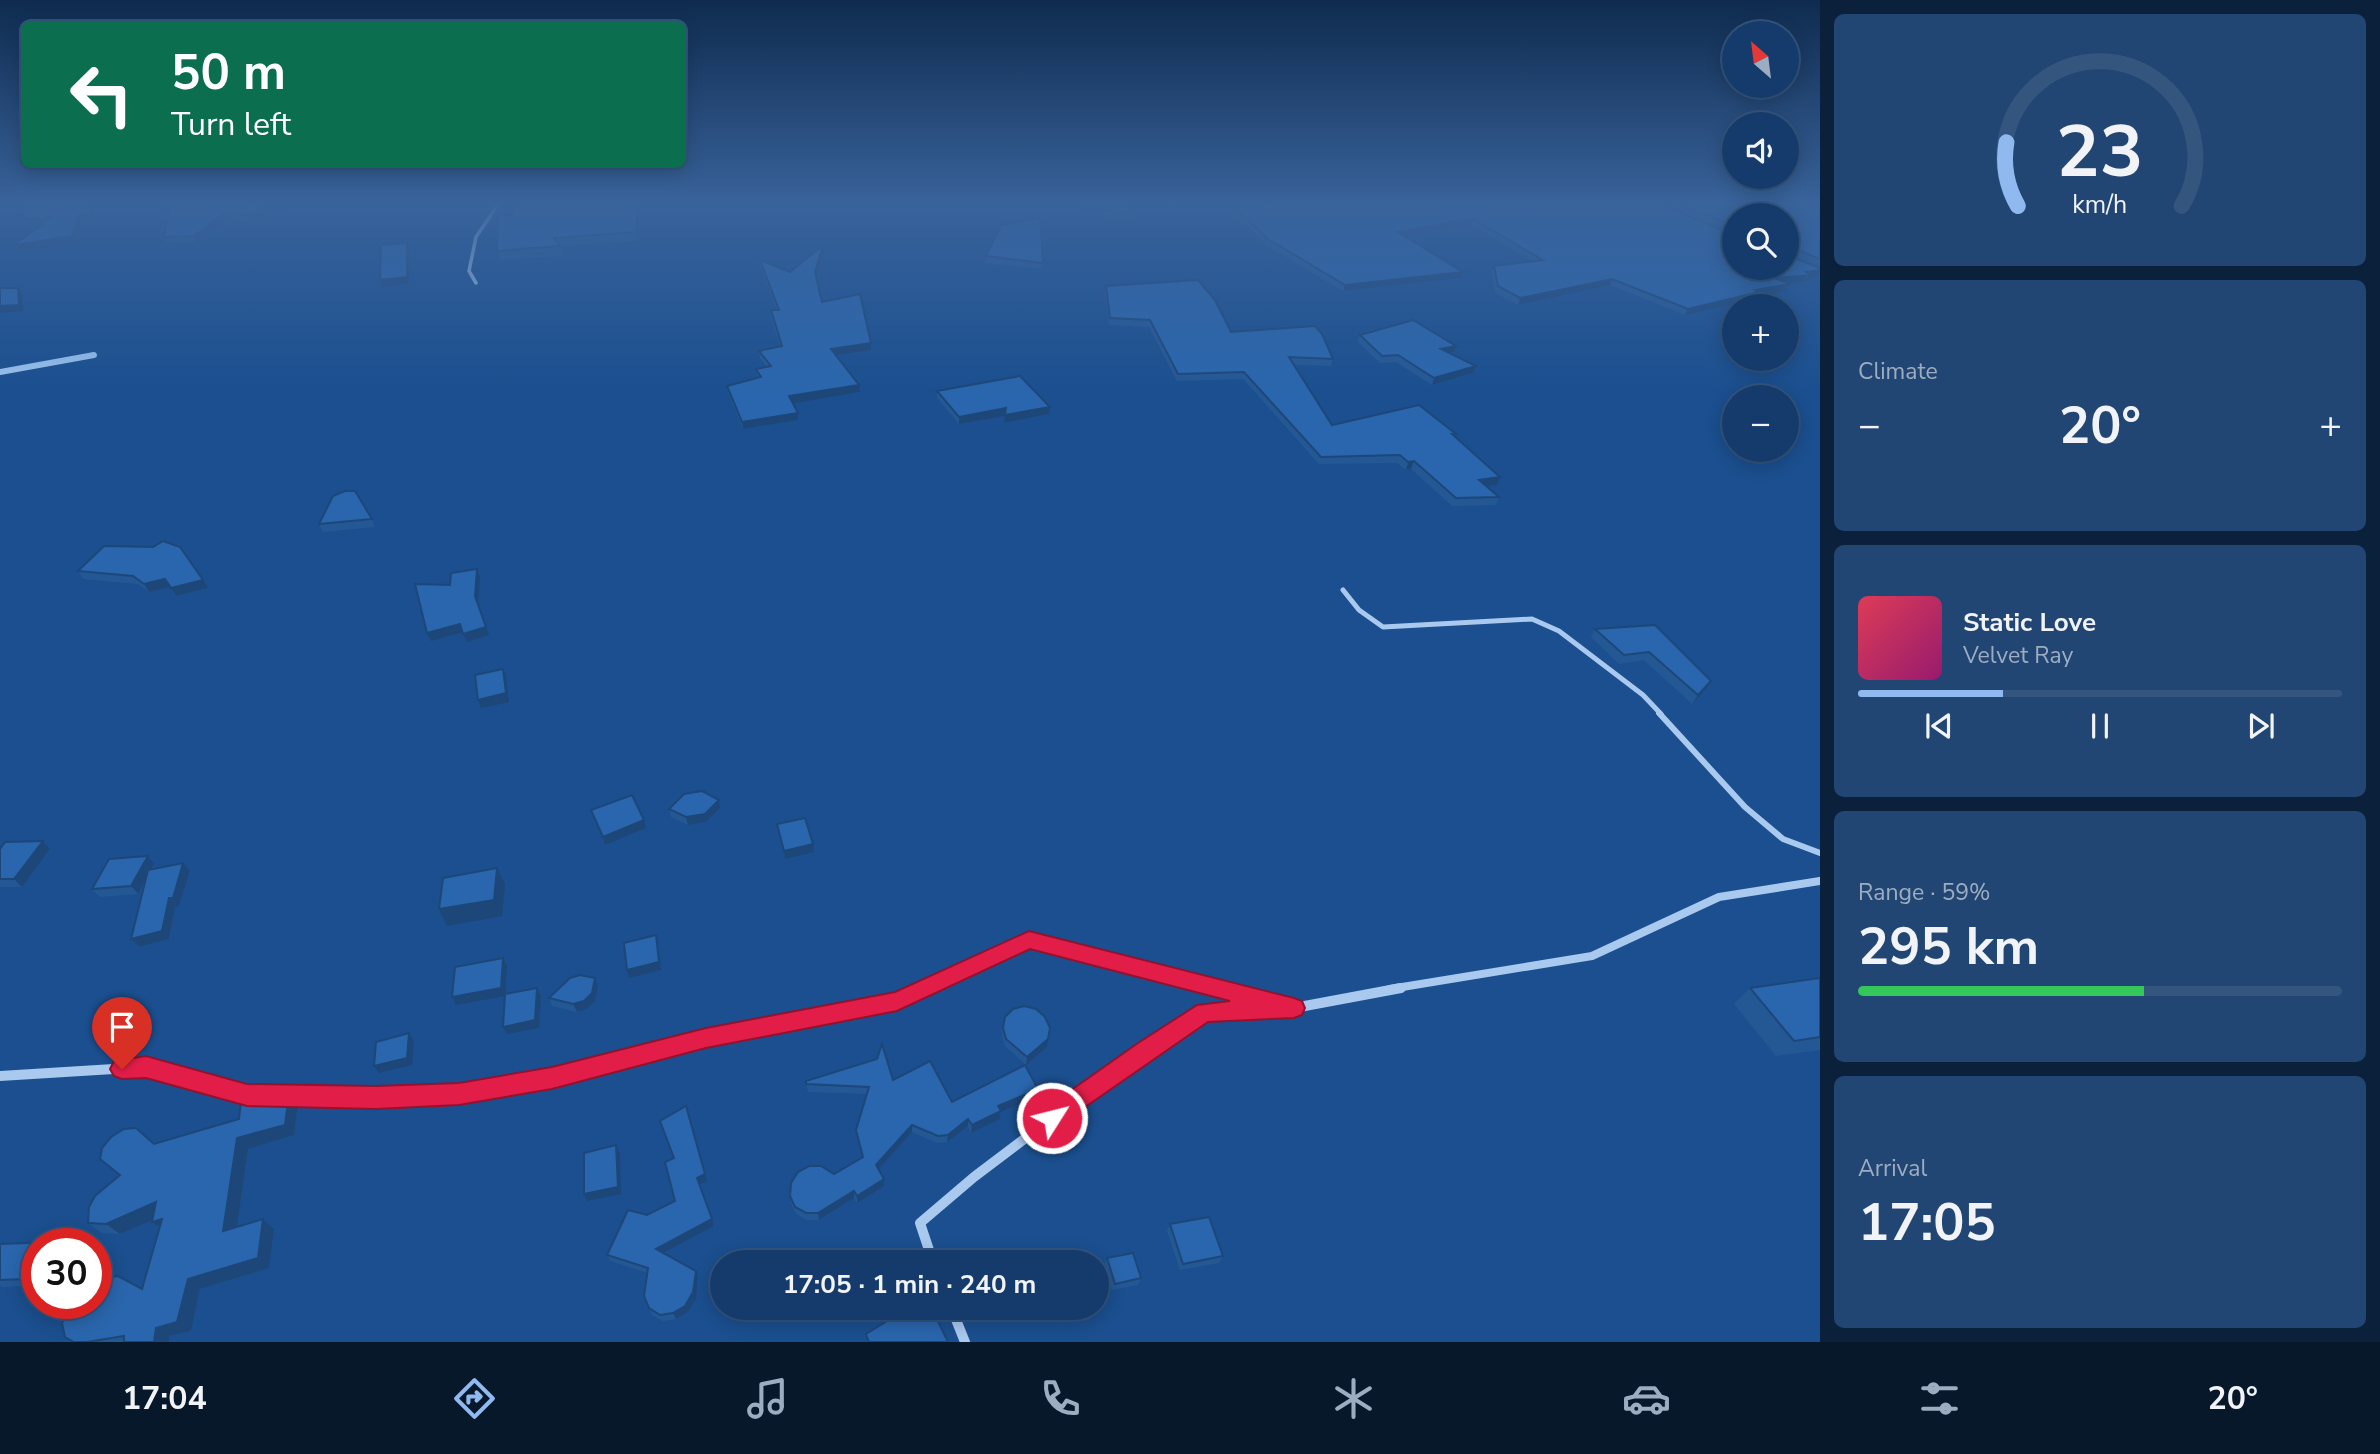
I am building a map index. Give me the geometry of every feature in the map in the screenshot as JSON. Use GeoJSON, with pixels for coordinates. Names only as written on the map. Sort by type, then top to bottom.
{"type":"FeatureCollection","features":[{"type":"Feature","properties":{"kind":"street"},"geometry":{"type":"LineString","coordinates":[[469,266],[468,271],[476,283]]}},
{"type":"Feature","properties":{"kind":"street"},"geometry":{"type":"LineString","coordinates":[[929,1250],[920,1223],[974,1177],[1146,1050],[1204,1012],[1294,1008],[1592,956],[1719,897],[1820,881]]}},
{"type":"Feature","properties":{"kind":"street"},"geometry":{"type":"LineString","coordinates":[[0,1076],[146,1067],[247,1095],[376,1097],[459,1094],[552,1078],[706,1038],[897,1001],[1029,940],[1294,1008]]}},
{"type":"Feature","properties":{"kind":"street"},"geometry":{"type":"LineString","coordinates":[[956,1320],[965,1342]]}},
{"type":"Feature","properties":{"kind":"lane"},"geometry":{"type":"LineString","coordinates":[[1343,590],[1359,610],[1383,627],[1532,619],[1559,631],[1643,695],[1745,807],[1783,838],[1820,853]]}},
{"type":"Feature","properties":{"kind":"building"},"geometry":{"type":"Polygon","coordinates":[[[380,266],[407,266],[407,277],[380,280],[380,266]]]}},
{"type":"Feature","properties":{"kind":"building"},"geometry":{"type":"Polygon","coordinates":[[[762,266],[774,266],[790,272],[798,266],[817,266],[815,272],[822,302],[860,294],[871,343],[831,349],[859,385],[789,396],[798,413],[742,422],[727,386],[761,377],[756,369],[771,366],[759,351],[782,346],[771,310],[779,310],[762,266]]]}},
{"type":"Feature","properties":{"kind":"building"},"geometry":{"type":"Polygon","coordinates":[[[1313,266],[1453,266],[1463,272],[1345,285],[1313,266]]]}},
{"type":"Feature","properties":{"kind":"building"},"geometry":{"type":"Polygon","coordinates":[[[1494,266],[1722,266],[1722,280],[1779,280],[1790,284],[1755,290],[1759,292],[1751,294],[1722,294],[1722,301],[1688,309],[1612,279],[1520,298],[1498,286],[1494,266]]]}},
{"type":"Feature","properties":{"kind":"building"},"geometry":{"type":"Polygon","coordinates":[[[1799,266],[1820,268],[1806,272],[1812,275],[1799,276],[1799,266]]]}},
{"type":"Feature","properties":{"kind":"building"},"geometry":{"type":"Polygon","coordinates":[[[1198,280],[1215,300],[1231,332],[1315,326],[1322,334],[1333,359],[1289,357],[1332,425],[1419,405],[1456,434],[1452,434],[1500,477],[1479,480],[1499,497],[1456,498],[1414,461],[1408,462],[1400,455],[1321,457],[1244,372],[1178,374],[1150,320],[1110,318],[1106,286],[1198,280]]]}},
{"type":"Feature","properties":{"kind":"building"},"geometry":{"type":"Polygon","coordinates":[[[0,288],[18,288],[19,305],[0,306],[0,288]]]}},
{"type":"Feature","properties":{"kind":"building"},"geometry":{"type":"Polygon","coordinates":[[[1413,320],[1456,346],[1441,349],[1476,366],[1434,378],[1398,355],[1382,356],[1360,335],[1413,320]]]}},
{"type":"Feature","properties":{"kind":"building"},"geometry":{"type":"Polygon","coordinates":[[[1020,376],[1050,407],[1005,415],[1006,408],[959,417],[937,391],[1020,376]]]}},
{"type":"Feature","properties":{"kind":"building"},"geometry":{"type":"Polygon","coordinates":[[[345,491],[355,491],[372,519],[319,524],[333,496],[345,491]]]}},
{"type":"Feature","properties":{"kind":"building"},"geometry":{"type":"Polygon","coordinates":[[[163,541],[180,547],[203,580],[171,588],[165,579],[144,584],[133,576],[78,571],[104,546],[153,547],[163,541]]]}},
{"type":"Feature","properties":{"kind":"building"},"geometry":{"type":"Polygon","coordinates":[[[477,569],[475,596],[486,627],[463,634],[460,624],[427,633],[415,584],[450,585],[451,573],[477,569]]]}},
{"type":"Feature","properties":{"kind":"building"},"geometry":{"type":"Polygon","coordinates":[[[1655,625],[1711,681],[1698,695],[1649,652],[1624,655],[1595,629],[1655,625]]]}},
{"type":"Feature","properties":{"kind":"building"},"geometry":{"type":"Polygon","coordinates":[[[503,669],[506,693],[478,700],[475,675],[503,669]]]}},
{"type":"Feature","properties":{"kind":"building"},"geometry":{"type":"Polygon","coordinates":[[[702,791],[719,800],[705,814],[686,817],[669,809],[684,794],[702,791]]]}},
{"type":"Feature","properties":{"kind":"building"},"geometry":{"type":"Polygon","coordinates":[[[632,795],[644,820],[603,837],[591,810],[632,795]]]}},
{"type":"Feature","properties":{"kind":"building"},"geometry":{"type":"Polygon","coordinates":[[[805,818],[813,844],[784,851],[777,824],[805,818]]]}},
{"type":"Feature","properties":{"kind":"building"},"geometry":{"type":"Polygon","coordinates":[[[43,841],[14,879],[0,879],[0,849],[5,842],[43,841]]]}},
{"type":"Feature","properties":{"kind":"building"},"geometry":{"type":"Polygon","coordinates":[[[148,856],[131,886],[92,889],[109,859],[148,856]]]}},
{"type":"Feature","properties":{"kind":"building"},"geometry":{"type":"Polygon","coordinates":[[[183,863],[173,898],[169,898],[162,931],[131,939],[148,870],[183,863]]]}},
{"type":"Feature","properties":{"kind":"building"},"geometry":{"type":"Polygon","coordinates":[[[497,868],[494,900],[439,909],[443,878],[497,868]]]}},
{"type":"Feature","properties":{"kind":"building"},"geometry":{"type":"Polygon","coordinates":[[[656,935],[659,962],[627,970],[624,943],[656,935]]]}},
{"type":"Feature","properties":{"kind":"building"},"geometry":{"type":"Polygon","coordinates":[[[503,958],[501,988],[452,997],[455,967],[503,958]]]}},
{"type":"Feature","properties":{"kind":"building"},"geometry":{"type":"Polygon","coordinates":[[[580,975],[595,978],[592,993],[584,1001],[573,1004],[549,998],[570,978],[580,975]]]}},
{"type":"Feature","properties":{"kind":"building"},"geometry":{"type":"Polygon","coordinates":[[[1820,978],[1820,1037],[1794,1041],[1750,988],[1820,978]]]}},
{"type":"Feature","properties":{"kind":"building"},"geometry":{"type":"Polygon","coordinates":[[[537,988],[535,1020],[503,1027],[505,994],[537,988]]]}},
{"type":"Feature","properties":{"kind":"building"},"geometry":{"type":"Polygon","coordinates":[[[1024,1006],[1036,1009],[1045,1017],[1050,1028],[1048,1039],[1027,1057],[1006,1039],[1003,1028],[1005,1017],[1013,1009],[1024,1006]]]}},
{"type":"Feature","properties":{"kind":"building"},"geometry":{"type":"Polygon","coordinates":[[[409,1033],[407,1058],[374,1066],[376,1042],[409,1033]]]}},
{"type":"Feature","properties":{"kind":"building"},"geometry":{"type":"Polygon","coordinates":[[[882,1044],[893,1080],[930,1061],[952,1102],[1025,1065],[1038,1089],[998,1106],[1001,1111],[972,1125],[968,1119],[948,1135],[938,1136],[912,1125],[876,1165],[884,1179],[857,1196],[854,1191],[818,1213],[806,1213],[795,1207],[790,1196],[791,1183],[798,1172],[809,1166],[821,1166],[834,1174],[863,1157],[856,1130],[869,1087],[806,1084],[806,1081],[877,1059],[882,1044]]]}},
{"type":"Feature","properties":{"kind":"building"},"geometry":{"type":"Polygon","coordinates":[[[275,1092],[289,1093],[285,1125],[237,1138],[223,1231],[263,1219],[258,1258],[188,1279],[177,1322],[156,1328],[154,1342],[124,1342],[124,1336],[74,1342],[65,1337],[62,1323],[64,1319],[112,1319],[112,1277],[118,1276],[142,1289],[162,1219],[152,1222],[156,1202],[106,1224],[88,1223],[89,1207],[95,1196],[120,1175],[100,1159],[102,1148],[111,1137],[124,1129],[136,1128],[154,1144],[239,1119],[241,1102],[275,1092]]]}},
{"type":"Feature","properties":{"kind":"building"},"geometry":{"type":"Polygon","coordinates":[[[686,1106],[705,1174],[697,1178],[712,1219],[656,1249],[696,1271],[693,1292],[685,1306],[673,1313],[660,1315],[649,1308],[644,1296],[648,1268],[607,1255],[628,1210],[647,1215],[675,1201],[665,1162],[674,1158],[660,1121],[686,1106]]]}},
{"type":"Feature","properties":{"kind":"building"},"geometry":{"type":"Polygon","coordinates":[[[616,1145],[618,1187],[584,1194],[584,1153],[616,1145]]]}},
{"type":"Feature","properties":{"kind":"building"},"geometry":{"type":"Polygon","coordinates":[[[1209,1217],[1223,1256],[1183,1264],[1170,1224],[1209,1217]]]}},
{"type":"Feature","properties":{"kind":"building"},"geometry":{"type":"Polygon","coordinates":[[[21,1243],[21,1279],[0,1280],[0,1244],[21,1243]]]}},
{"type":"Feature","properties":{"kind":"building"},"geometry":{"type":"Polygon","coordinates":[[[1133,1253],[1141,1278],[1115,1284],[1109,1258],[1133,1253]]]}},
{"type":"Feature","properties":{"kind":"building"},"geometry":{"type":"Polygon","coordinates":[[[889,1320],[937,1320],[948,1342],[869,1342],[866,1334],[889,1320]]]}},
{"type":"Feature","properties":{"kind":"waterway"},"geometry":{"type":"LineString","coordinates":[[0,372],[94,355]]}},
{"type":"Feature","properties":{"kind":"route"},"geometry":{"type":"LineString","coordinates":[[122,1069],[146,1067],[247,1095],[376,1097],[459,1094],[552,1078],[706,1038],[897,1001],[1029,940],[1294,1008],[1204,1012],[1052,1118]]}}]}
